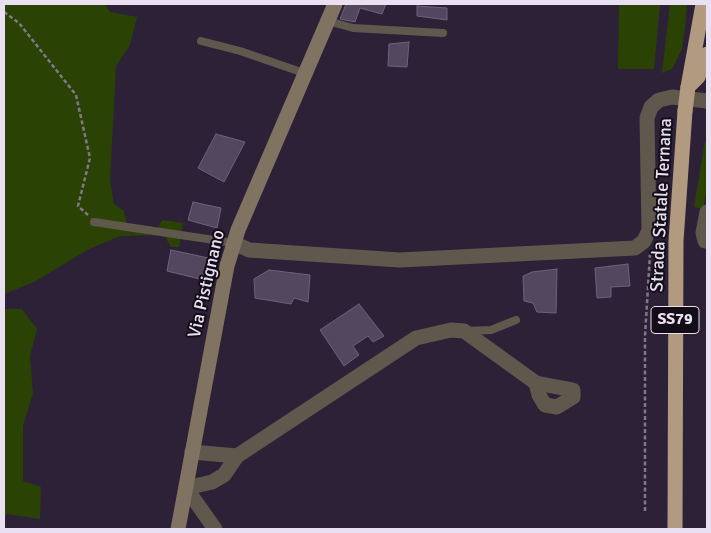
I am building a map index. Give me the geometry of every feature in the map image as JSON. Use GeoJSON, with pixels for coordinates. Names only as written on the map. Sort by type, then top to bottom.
{"type":"FeatureCollection","features":[{"type":"Feature","properties":{"kind":"highway","name":"Strada Statale Ternana"},"geometry":{"type":"LineString","coordinates":[[675,529],[676,241],[685,111],[703,4]]}},
{"type":"Feature","properties":{"kind":"highway"},"geometry":{"type":"LineString","coordinates":[[688,87],[698,77],[707,54]]}},
{"type":"Feature","properties":{"kind":"street","name":"Via Pistignano"},"geometry":{"type":"LineString","coordinates":[[178,529],[218,310],[234,243],[304,73],[335,4]]}},
{"type":"Feature","properties":{"kind":"street"},"geometry":{"type":"LineString","coordinates":[[234,243],[249,250],[400,260],[634,248],[644,241],[649,230],[647,118],[651,107],[659,100],[672,97],[707,101]]}},
{"type":"Feature","properties":{"kind":"street"},"geometry":{"type":"LineString","coordinates":[[707,212],[703,233],[705,241],[707,241]]}},
{"type":"Feature","properties":{"kind":"street"},"geometry":{"type":"LineString","coordinates":[[211,527],[186,488],[212,482],[224,475],[237,456],[416,338],[451,330],[464,331],[536,383]]}},
{"type":"Feature","properties":{"kind":"street"},"geometry":{"type":"LineString","coordinates":[[192,452],[237,456]]}},
{"type":"Feature","properties":{"kind":"lane"},"geometry":{"type":"LineString","coordinates":[[328,21],[353,28],[443,33]]}},
{"type":"Feature","properties":{"kind":"lane"},"geometry":{"type":"LineString","coordinates":[[201,41],[240,51],[304,73]]}},
{"type":"Feature","properties":{"kind":"lane"},"geometry":{"type":"LineString","coordinates":[[94,222],[234,243]]}},
{"type":"Feature","properties":{"kind":"lane"},"geometry":{"type":"LineString","coordinates":[[464,331],[491,330],[516,320]]}},
{"type":"Feature","properties":{"kind":"path"},"geometry":{"type":"LineString","coordinates":[[4,12],[19,23],[76,95],[90,158],[78,206],[94,222]]}},
{"type":"Feature","properties":{"kind":"path"},"geometry":{"type":"LineString","coordinates":[[644,241],[650,252],[645,336],[645,511]]}},
{"type":"Feature","properties":{"kind":"green space"},"geometry":{"type":"Polygon","coordinates":[[[4,4],[105,4],[110,12],[137,17],[130,45],[116,66],[110,180],[114,204],[124,211],[127,226],[158,228],[162,220],[183,223],[179,247],[171,247],[164,235],[120,236],[89,249],[34,282],[4,294],[4,4]]]}},
{"type":"Feature","properties":{"kind":"green space"},"geometry":{"type":"Polygon","coordinates":[[[619,4],[660,4],[654,69],[618,69],[619,4]]]}},
{"type":"Feature","properties":{"kind":"green space"},"geometry":{"type":"Polygon","coordinates":[[[670,4],[687,4],[685,28],[682,49],[672,69],[662,73],[670,4]]]}},
{"type":"Feature","properties":{"kind":"green space"},"geometry":{"type":"Polygon","coordinates":[[[705,141],[707,142],[707,188],[703,209],[694,207],[705,141]]]}},
{"type":"Feature","properties":{"kind":"green space"},"geometry":{"type":"Polygon","coordinates":[[[4,309],[22,309],[37,329],[30,356],[33,393],[23,426],[23,481],[41,487],[40,519],[7,514],[4,519],[4,309]]]}},
{"type":"Feature","properties":{"kind":"building"},"geometry":{"type":"Polygon","coordinates":[[[346,4],[386,4],[382,14],[360,8],[355,22],[340,19],[346,4]]]}},
{"type":"Feature","properties":{"kind":"building"},"geometry":{"type":"Polygon","coordinates":[[[417,6],[447,8],[447,20],[417,16],[417,6]]]}},
{"type":"Feature","properties":{"kind":"building"},"geometry":{"type":"Polygon","coordinates":[[[409,42],[407,67],[388,66],[389,44],[409,42]]]}},
{"type":"Feature","properties":{"kind":"building"},"geometry":{"type":"Polygon","coordinates":[[[216,134],[245,142],[224,182],[198,168],[216,134]]]}},
{"type":"Feature","properties":{"kind":"building"},"geometry":{"type":"Polygon","coordinates":[[[193,202],[221,208],[217,228],[188,220],[193,202]]]}},
{"type":"Feature","properties":{"kind":"building"},"geometry":{"type":"Polygon","coordinates":[[[171,250],[213,259],[208,281],[167,271],[171,250]]]}},
{"type":"Feature","properties":{"kind":"building"},"geometry":{"type":"Polygon","coordinates":[[[628,264],[630,286],[611,287],[611,297],[597,298],[595,268],[628,264]]]}},
{"type":"Feature","properties":{"kind":"building"},"geometry":{"type":"Polygon","coordinates":[[[557,269],[556,313],[537,312],[533,303],[524,301],[523,276],[532,272],[557,269]]]}},
{"type":"Feature","properties":{"kind":"building"},"geometry":{"type":"Polygon","coordinates":[[[269,270],[310,275],[308,302],[294,298],[291,304],[255,298],[254,279],[269,270]]]}},
{"type":"Feature","properties":{"kind":"building"},"geometry":{"type":"Polygon","coordinates":[[[359,304],[384,336],[373,342],[368,336],[353,346],[359,355],[344,366],[320,330],[359,304]]]}}]}
